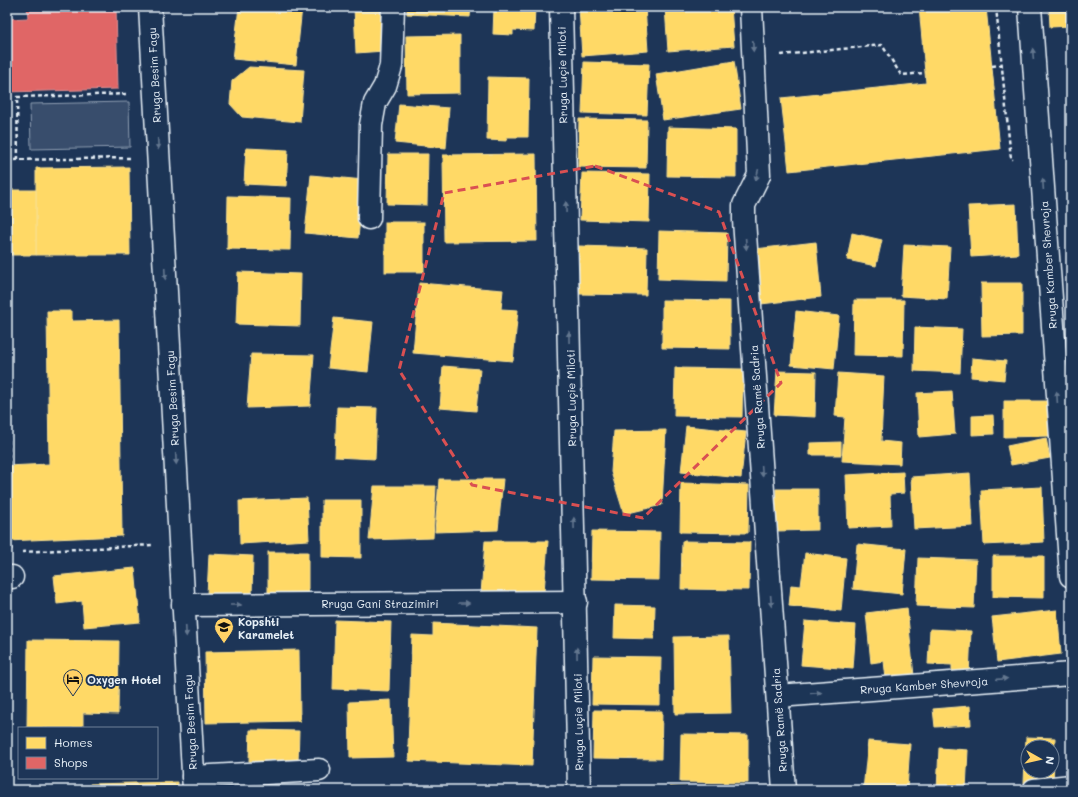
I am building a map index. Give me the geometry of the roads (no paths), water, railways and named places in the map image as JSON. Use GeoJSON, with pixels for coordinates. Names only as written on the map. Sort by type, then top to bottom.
{"type":"FeatureCollection","features":[{"type":"Feature","properties":{"kind":"street","name":"Rruga Besim Fagu"},"geometry":{"type":"LineString","coordinates":[[150,7],[193,784]]}},
{"type":"Feature","properties":{"kind":"street"},"geometry":{"type":"LineString","coordinates":[[369,218],[370,125],[375,103],[385,86],[391,66],[393,7]]}},
{"type":"Feature","properties":{"kind":"street","name":"Rruga Luçie Miloti"},"geometry":{"type":"LineString","coordinates":[[561,7],[580,790]]}},
{"type":"Feature","properties":{"kind":"street","name":"Rruga Ramë Sadria"},"geometry":{"type":"LineString","coordinates":[[751,7],[759,175],[744,205],[744,220],[784,790]]}},
{"type":"Feature","properties":{"kind":"street","name":"Rruga Kamber Shevroja"},"geometry":{"type":"LineString","coordinates":[[1030,7],[1063,354],[1071,576]]}},
{"type":"Feature","properties":{"kind":"street","name":"Rruga Gani Strazimiri"},"geometry":{"type":"LineString","coordinates":[[183,605],[576,602]]}},
{"type":"Feature","properties":{"kind":"street","name":"Rruga Kamber Shevroja"},"geometry":{"type":"LineString","coordinates":[[778,696],[1071,674]]}},
{"type":"Feature","properties":{"kind":"street"},"geometry":{"type":"LineString","coordinates":[[193,784],[319,770]]}},
{"type":"Feature","properties":{"kind":"street"},"geometry":{"type":"LineString","coordinates":[[1034,790],[1071,786]]}},
{"type":"Feature","properties":{"kind":"place","name":"Kopshti Karamelet"},"geometry":{"type":"Point","coordinates":[224,644]}},
{"type":"Feature","properties":{"kind":"place","name":"Oxygen Hotel"},"geometry":{"type":"Point","coordinates":[73,696]}}]}
